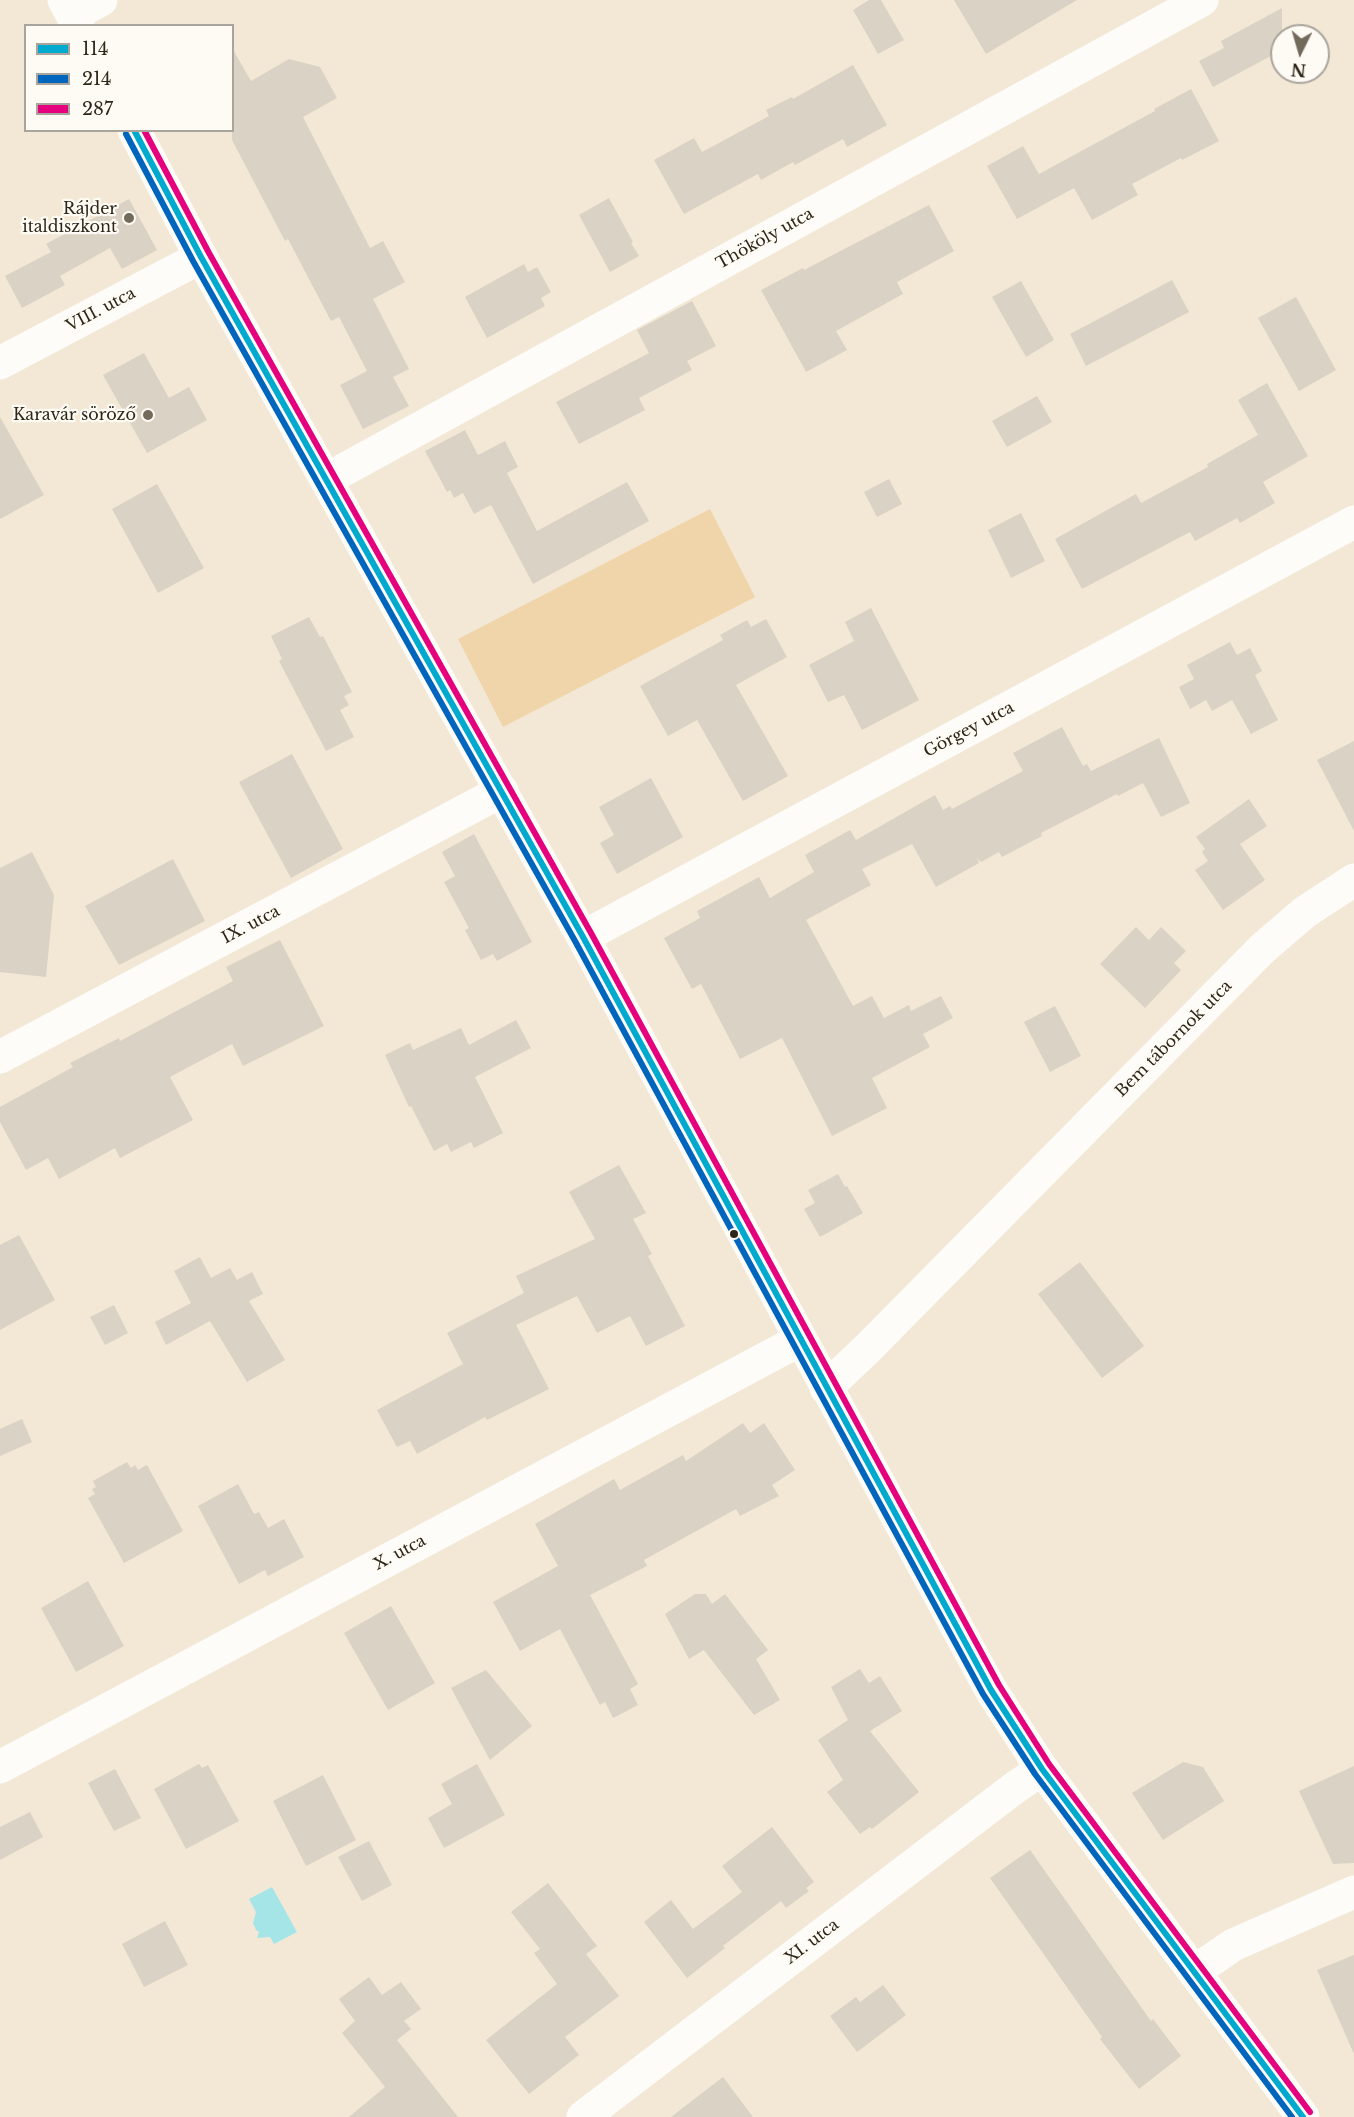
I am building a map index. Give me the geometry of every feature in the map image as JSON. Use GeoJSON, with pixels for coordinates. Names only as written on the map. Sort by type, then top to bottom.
{"type":"FeatureCollection","features":[{"type":"Feature","properties":{"kind":"street","name":"Thököly utca"},"geometry":{"type":"LineString","coordinates":[[327,479],[1202,0]]}},
{"type":"Feature","properties":{"kind":"street"},"geometry":{"type":"LineString","coordinates":[[135,132],[201,257],[583,937],[991,1690],[1042,1769],[1303,2117]]}},
{"type":"Feature","properties":{"kind":"street","name":"VIII. utca"},"geometry":{"type":"LineString","coordinates":[[0,363],[201,257]]}},
{"type":"Feature","properties":{"kind":"street","name":"Görgey utca"},"geometry":{"type":"LineString","coordinates":[[583,937],[1354,522]]}},
{"type":"Feature","properties":{"kind":"street","name":"IX. utca"},"geometry":{"type":"LineString","coordinates":[[0,1058],[502,791]]}},
{"type":"Feature","properties":{"kind":"street","name":"Bem tábornok utca"},"geometry":{"type":"LineString","coordinates":[[826,1388],[1262,949],[1305,912],[1354,880]]}},
{"type":"Feature","properties":{"kind":"street","name":"X. utca"},"geometry":{"type":"LineString","coordinates":[[0,1767],[800,1340]]}},
{"type":"Feature","properties":{"kind":"street","name":"XI. utca"},"geometry":{"type":"LineString","coordinates":[[584,2117],[1042,1769]]}},
{"type":"Feature","properties":{"kind":"street"},"geometry":{"type":"LineString","coordinates":[[1194,1972],[1233,1945],[1354,1892]]}},
{"type":"Feature","properties":{"kind":"shaded area"},"geometry":{"type":"Polygon","coordinates":[[[710,509],[755,597],[503,727],[458,639],[710,509]]]}},
{"type":"Feature","properties":{"kind":"water"},"geometry":{"type":"Polygon","coordinates":[[[272,1887],[297,1932],[274,1944],[270,1937],[257,1938],[259,1932],[253,1923],[256,1912],[249,1899],[272,1887]]]}},
{"type":"Feature","properties":{"kind":"building"},"geometry":{"type":"Polygon","coordinates":[[[869,0],[881,0],[904,40],[878,54],[853,10],[869,0]]]}},
{"type":"Feature","properties":{"kind":"building"},"geometry":{"type":"Polygon","coordinates":[[[954,0],[1077,0],[986,54],[954,0]]]}},
{"type":"Feature","properties":{"kind":"building"},"geometry":{"type":"Polygon","coordinates":[[[1282,8],[1282,24],[1270,24],[1270,56],[1213,87],[1199,61],[1224,48],[1221,41],[1282,8]]]}},
{"type":"Feature","properties":{"kind":"building"},"geometry":{"type":"Polygon","coordinates":[[[234,51],[251,81],[289,59],[320,67],[337,98],[303,117],[370,248],[383,241],[405,282],[373,299],[409,369],[393,377],[409,406],[363,429],[340,385],[367,371],[339,317],[331,321],[288,239],[285,241],[232,140],[232,132],[234,132],[234,51]]]}},
{"type":"Feature","properties":{"kind":"building"},"geometry":{"type":"Polygon","coordinates":[[[853,65],[887,125],[847,147],[843,139],[761,180],[758,174],[684,214],[654,160],[694,138],[702,152],[769,116],[766,110],[792,97],[793,99],[853,65]]]}},
{"type":"Feature","properties":{"kind":"building"},"geometry":{"type":"Polygon","coordinates":[[[1191,89],[1219,141],[1132,184],[1138,195],[1092,220],[1074,188],[1017,219],[987,166],[1023,146],[1039,174],[1191,89]]]}},
{"type":"Feature","properties":{"kind":"building"},"geometry":{"type":"Polygon","coordinates":[[[609,198],[639,256],[610,272],[579,215],[609,198]]]}},
{"type":"Feature","properties":{"kind":"building"},"geometry":{"type":"Polygon","coordinates":[[[129,199],[157,250],[122,269],[110,248],[60,276],[65,285],[22,308],[5,276],[51,252],[46,244],[129,199]]]}},
{"type":"Feature","properties":{"kind":"building"},"geometry":{"type":"Polygon","coordinates":[[[929,205],[954,251],[897,282],[903,294],[836,331],[847,350],[806,372],[761,290],[929,205]]]}},
{"type":"Feature","properties":{"kind":"building"},"geometry":{"type":"Polygon","coordinates":[[[524,264],[528,272],[537,267],[551,292],[541,298],[545,306],[487,338],[465,297],[524,264]]]}},
{"type":"Feature","properties":{"kind":"building"},"geometry":{"type":"Polygon","coordinates":[[[1172,280],[1189,312],[1086,366],[1070,334],[1172,280]]]}},
{"type":"Feature","properties":{"kind":"building"},"geometry":{"type":"Polygon","coordinates":[[[1021,281],[1054,340],[1026,357],[992,297],[1021,281]]]}},
{"type":"Feature","properties":{"kind":"building"},"geometry":{"type":"Polygon","coordinates":[[[1296,297],[1336,370],[1299,391],[1258,318],[1296,297]]]}},
{"type":"Feature","properties":{"kind":"building"},"geometry":{"type":"Polygon","coordinates":[[[692,301],[716,346],[687,361],[692,370],[639,398],[645,410],[579,444],[556,402],[649,353],[637,330],[692,301]]]}},
{"type":"Feature","properties":{"kind":"building"},"geometry":{"type":"Polygon","coordinates":[[[144,353],[169,398],[189,387],[207,420],[147,453],[103,375],[144,353]]]}},
{"type":"Feature","properties":{"kind":"building"},"geometry":{"type":"Polygon","coordinates":[[[1267,383],[1308,456],[1263,482],[1275,503],[1240,523],[1237,518],[1195,541],[1190,532],[1082,589],[1055,539],[1136,494],[1141,503],[1208,467],[1207,464],[1258,435],[1238,400],[1267,383]]]}},
{"type":"Feature","properties":{"kind":"building"},"geometry":{"type":"Polygon","coordinates":[[[1037,396],[1052,422],[1007,447],[992,421],[1037,396]]]}},
{"type":"Feature","properties":{"kind":"building"},"geometry":{"type":"Polygon","coordinates":[[[0,417],[44,495],[0,519],[0,417]]]}},
{"type":"Feature","properties":{"kind":"building"},"geometry":{"type":"Polygon","coordinates":[[[465,430],[478,455],[505,441],[518,467],[507,473],[537,531],[627,482],[649,521],[533,584],[491,505],[474,514],[463,493],[454,498],[450,490],[447,492],[425,451],[465,430]]]}},
{"type":"Feature","properties":{"kind":"building"},"geometry":{"type":"Polygon","coordinates":[[[889,479],[902,504],[877,517],[864,492],[889,479]]]}},
{"type":"Feature","properties":{"kind":"building"},"geometry":{"type":"Polygon","coordinates":[[[157,484],[204,568],[158,593],[112,509],[157,484]]]}},
{"type":"Feature","properties":{"kind":"building"},"geometry":{"type":"Polygon","coordinates":[[[1021,513],[1045,561],[1011,578],[988,530],[1021,513]]]}},
{"type":"Feature","properties":{"kind":"building"},"geometry":{"type":"Polygon","coordinates":[[[871,608],[919,700],[862,730],[844,695],[828,702],[809,665],[854,641],[845,622],[871,608]]]}},
{"type":"Feature","properties":{"kind":"building"},"geometry":{"type":"Polygon","coordinates":[[[309,617],[320,637],[323,636],[352,692],[344,696],[349,705],[340,710],[354,737],[326,751],[279,661],[282,659],[271,636],[309,617]]]}},
{"type":"Feature","properties":{"kind":"building"},"geometry":{"type":"Polygon","coordinates":[[[766,619],[787,657],[736,685],[788,776],[743,801],[697,720],[668,736],[640,686],[723,640],[720,635],[747,620],[751,627],[766,619]]]}},
{"type":"Feature","properties":{"kind":"building"},"geometry":{"type":"Polygon","coordinates":[[[1230,642],[1237,655],[1250,648],[1262,671],[1255,675],[1278,720],[1251,734],[1232,700],[1212,711],[1206,700],[1190,709],[1179,687],[1194,679],[1187,665],[1230,642]]]}},
{"type":"Feature","properties":{"kind":"building"},"geometry":{"type":"Polygon","coordinates":[[[1062,727],[1083,766],[1087,764],[1091,771],[1159,738],[1190,803],[1161,817],[1143,783],[1041,833],[1042,836],[1002,857],[999,852],[981,862],[977,858],[979,863],[936,887],[912,844],[862,869],[871,885],[806,920],[853,1006],[872,996],[884,1018],[909,1005],[911,1011],[941,996],[953,1018],[923,1034],[930,1047],[872,1078],[887,1108],[832,1136],[782,1038],[740,1059],[701,984],[692,989],[664,938],[700,918],[697,911],[759,877],[770,898],[814,872],[805,855],[850,830],[856,840],[935,795],[943,810],[950,806],[952,809],[1023,771],[1013,753],[1062,727]]]}},
{"type":"Feature","properties":{"kind":"building"},"geometry":{"type":"Polygon","coordinates":[[[1354,741],[1354,831],[1317,760],[1354,741]]]}},
{"type":"Feature","properties":{"kind":"building"},"geometry":{"type":"Polygon","coordinates":[[[292,754],[343,849],[291,878],[239,782],[292,754]]]}},
{"type":"Feature","properties":{"kind":"building"},"geometry":{"type":"Polygon","coordinates":[[[651,778],[683,837],[617,874],[600,843],[614,835],[599,807],[651,778]]]}},
{"type":"Feature","properties":{"kind":"building"},"geometry":{"type":"Polygon","coordinates":[[[1249,799],[1267,826],[1240,844],[1265,880],[1223,910],[1195,870],[1208,861],[1202,852],[1205,849],[1196,837],[1249,799]]]}},
{"type":"Feature","properties":{"kind":"building"},"geometry":{"type":"Polygon","coordinates":[[[474,834],[532,942],[497,961],[493,954],[481,960],[465,930],[469,928],[444,882],[455,876],[442,852],[474,834]]]}},
{"type":"Feature","properties":{"kind":"building"},"geometry":{"type":"Polygon","coordinates":[[[32,852],[54,895],[46,977],[0,972],[0,868],[32,852]]]}},
{"type":"Feature","properties":{"kind":"building"},"geometry":{"type":"Polygon","coordinates":[[[173,859],[205,921],[119,965],[85,906],[173,859]]]}},
{"type":"Feature","properties":{"kind":"building"},"geometry":{"type":"Polygon","coordinates":[[[1136,927],[1149,940],[1161,927],[1186,951],[1174,963],[1181,970],[1145,1008],[1100,964],[1136,927]]]}},
{"type":"Feature","properties":{"kind":"building"},"geometry":{"type":"Polygon","coordinates":[[[280,940],[324,1026],[243,1066],[232,1044],[170,1077],[193,1120],[120,1158],[115,1148],[59,1179],[48,1158],[26,1170],[0,1122],[0,1107],[73,1067],[70,1063],[119,1038],[120,1041],[233,981],[226,967],[280,940]]]}},
{"type":"Feature","properties":{"kind":"building"},"geometry":{"type":"Polygon","coordinates":[[[1055,1006],[1081,1056],[1050,1072],[1024,1022],[1055,1006]]]}},
{"type":"Feature","properties":{"kind":"building"},"geometry":{"type":"Polygon","coordinates":[[[516,1020],[531,1048],[475,1077],[503,1133],[474,1148],[471,1142],[451,1152],[447,1144],[434,1151],[411,1106],[409,1107],[385,1055],[410,1043],[413,1050],[461,1028],[469,1045],[516,1020]]]}},
{"type":"Feature","properties":{"kind":"building"},"geometry":{"type":"Polygon","coordinates":[[[619,1165],[646,1213],[633,1219],[652,1254],[648,1256],[685,1326],[646,1346],[630,1316],[597,1333],[577,1296],[516,1325],[549,1389],[487,1420],[485,1417],[417,1454],[410,1441],[397,1447],[377,1410],[463,1364],[447,1333],[524,1293],[516,1276],[595,1239],[569,1192],[619,1165]]]}},
{"type":"Feature","properties":{"kind":"building"},"geometry":{"type":"Polygon","coordinates":[[[838,1174],[863,1213],[820,1237],[804,1209],[815,1203],[808,1190],[838,1174]]]}},
{"type":"Feature","properties":{"kind":"building"},"geometry":{"type":"Polygon","coordinates":[[[19,1235],[55,1300],[0,1330],[0,1245],[19,1235]]]}},
{"type":"Feature","properties":{"kind":"building"},"geometry":{"type":"Polygon","coordinates":[[[200,1257],[211,1278],[230,1268],[237,1280],[252,1272],[263,1294],[249,1301],[285,1360],[247,1382],[210,1321],[166,1345],[155,1322],[191,1303],[174,1271],[200,1257]]]}},
{"type":"Feature","properties":{"kind":"building"},"geometry":{"type":"Polygon","coordinates":[[[1080,1262],[1144,1346],[1102,1378],[1038,1294],[1080,1262]]]}},
{"type":"Feature","properties":{"kind":"building"},"geometry":{"type":"Polygon","coordinates":[[[114,1305],[128,1333],[105,1345],[90,1317],[114,1305]]]}},
{"type":"Feature","properties":{"kind":"building"},"geometry":{"type":"Polygon","coordinates":[[[22,1419],[32,1442],[0,1456],[0,1429],[22,1419]]]}},
{"type":"Feature","properties":{"kind":"building"},"geometry":{"type":"Polygon","coordinates":[[[743,1423],[750,1433],[764,1423],[795,1470],[772,1485],[779,1496],[740,1516],[736,1509],[644,1560],[647,1566],[590,1595],[638,1684],[630,1689],[638,1705],[613,1718],[605,1702],[600,1705],[560,1629],[520,1651],[493,1602],[558,1566],[535,1524],[614,1479],[620,1490],[683,1455],[686,1461],[743,1423]]]}},
{"type":"Feature","properties":{"kind":"building"},"geometry":{"type":"Polygon","coordinates":[[[127,1462],[131,1468],[135,1465],[138,1470],[147,1465],[183,1531],[124,1563],[88,1498],[95,1494],[92,1489],[96,1487],[93,1481],[127,1462]]]}},
{"type":"Feature","properties":{"kind":"building"},"geometry":{"type":"Polygon","coordinates":[[[238,1484],[254,1514],[259,1512],[268,1528],[284,1519],[304,1557],[268,1576],[265,1570],[239,1584],[198,1506],[238,1484]]]}},
{"type":"Feature","properties":{"kind":"building"},"geometry":{"type":"Polygon","coordinates":[[[88,1581],[124,1646],[76,1672],[41,1608],[88,1581]]]}},
{"type":"Feature","properties":{"kind":"building"},"geometry":{"type":"Polygon","coordinates":[[[695,1594],[706,1594],[712,1604],[725,1594],[768,1650],[756,1659],[780,1700],[754,1715],[704,1650],[689,1659],[665,1614],[695,1594]]]}},
{"type":"Feature","properties":{"kind":"building"},"geometry":{"type":"Polygon","coordinates":[[[391,1606],[435,1683],[388,1710],[344,1633],[391,1606]]]}},
{"type":"Feature","properties":{"kind":"building"},"geometry":{"type":"Polygon","coordinates":[[[860,1669],[869,1683],[880,1676],[902,1711],[870,1731],[919,1792],[872,1829],[870,1827],[860,1834],[827,1792],[843,1780],[818,1740],[848,1720],[831,1687],[860,1669]]]}},
{"type":"Feature","properties":{"kind":"building"},"geometry":{"type":"Polygon","coordinates":[[[486,1670],[532,1726],[490,1760],[451,1688],[486,1670]]]}},
{"type":"Feature","properties":{"kind":"building"},"geometry":{"type":"Polygon","coordinates":[[[1183,1762],[1203,1767],[1224,1801],[1163,1840],[1132,1793],[1183,1762]]]}},
{"type":"Feature","properties":{"kind":"building"},"geometry":{"type":"Polygon","coordinates":[[[199,1764],[202,1768],[208,1765],[239,1821],[186,1849],[154,1789],[199,1764]]]}},
{"type":"Feature","properties":{"kind":"building"},"geometry":{"type":"Polygon","coordinates":[[[477,1764],[505,1815],[444,1848],[428,1818],[452,1804],[441,1784],[477,1764]]]}},
{"type":"Feature","properties":{"kind":"building"},"geometry":{"type":"Polygon","coordinates":[[[1354,1766],[1354,1863],[1333,1864],[1299,1791],[1354,1766]]]}},
{"type":"Feature","properties":{"kind":"building"},"geometry":{"type":"Polygon","coordinates":[[[115,1769],[141,1818],[114,1831],[88,1783],[115,1769]]]}},
{"type":"Feature","properties":{"kind":"building"},"geometry":{"type":"Polygon","coordinates":[[[323,1775],[356,1840],[306,1866],[273,1801],[323,1775]]]}},
{"type":"Feature","properties":{"kind":"building"},"geometry":{"type":"Polygon","coordinates":[[[30,1812],[43,1837],[0,1860],[0,1827],[30,1812]]]}},
{"type":"Feature","properties":{"kind":"building"},"geometry":{"type":"Polygon","coordinates":[[[772,1827],[814,1882],[806,1888],[809,1891],[786,1908],[781,1901],[723,1946],[725,1948],[687,1978],[644,1922],[671,1900],[693,1929],[742,1892],[722,1866],[772,1827]]]}},
{"type":"Feature","properties":{"kind":"building"},"geometry":{"type":"Polygon","coordinates":[[[369,1841],[392,1885],[362,1901],[338,1857],[369,1841]]]}},
{"type":"Feature","properties":{"kind":"building"},"geometry":{"type":"Polygon","coordinates":[[[1030,1850],[1151,2021],[1153,2019],[1181,2056],[1139,2089],[1100,2039],[1102,2037],[990,1878],[1030,1850]]]}},
{"type":"Feature","properties":{"kind":"building"},"geometry":{"type":"Polygon","coordinates":[[[548,1883],[597,1946],[586,1954],[619,1996],[565,2037],[579,2055],[529,2094],[486,2040],[557,1984],[534,1953],[540,1949],[511,1912],[548,1883]]]}},
{"type":"Feature","properties":{"kind":"building"},"geometry":{"type":"Polygon","coordinates":[[[165,1921],[188,1965],[144,1987],[122,1944],[165,1921]]]}},
{"type":"Feature","properties":{"kind":"building"},"geometry":{"type":"Polygon","coordinates":[[[1354,1955],[1354,2054],[1317,1970],[1354,1955]]]}},
{"type":"Feature","properties":{"kind":"building"},"geometry":{"type":"Polygon","coordinates":[[[369,1977],[382,1995],[401,1982],[421,2009],[404,2021],[411,2029],[397,2040],[458,2117],[349,2117],[385,2087],[342,2033],[355,2021],[339,1999],[369,1977]]]}},
{"type":"Feature","properties":{"kind":"building"},"geometry":{"type":"Polygon","coordinates":[[[883,1985],[906,2015],[857,2052],[830,2016],[856,1997],[860,2002],[883,1985]]]}},
{"type":"Feature","properties":{"kind":"building"},"geometry":{"type":"Polygon","coordinates":[[[723,2077],[753,2117],[671,2117],[723,2077]]]}},
{"type":"Feature","properties":{"kind":"transit line","name":"114"},"geometry":{"type":"LineString","coordinates":[[135,132],[201,257],[583,937],[991,1690],[1042,1769],[1303,2117]]}},
{"type":"Feature","properties":{"kind":"transit line","name":"287"},"geometry":{"type":"LineString","coordinates":[[145,132],[209,253],[591,933],[999,1685],[1049,1764],[1310,2112]]}},
{"type":"Feature","properties":{"kind":"transit line","name":"214"},"geometry":{"type":"LineString","coordinates":[[126,134],[193,261],[575,941],[983,1694],[1035,1774],[1292,2117]]}},
{"type":"Feature","properties":{"kind":"place","name":"Rájder italdiszkont"},"geometry":{"type":"Point","coordinates":[129,218]}},
{"type":"Feature","properties":{"kind":"place","name":"Karavár söröző"},"geometry":{"type":"Point","coordinates":[148,415]}}]}
